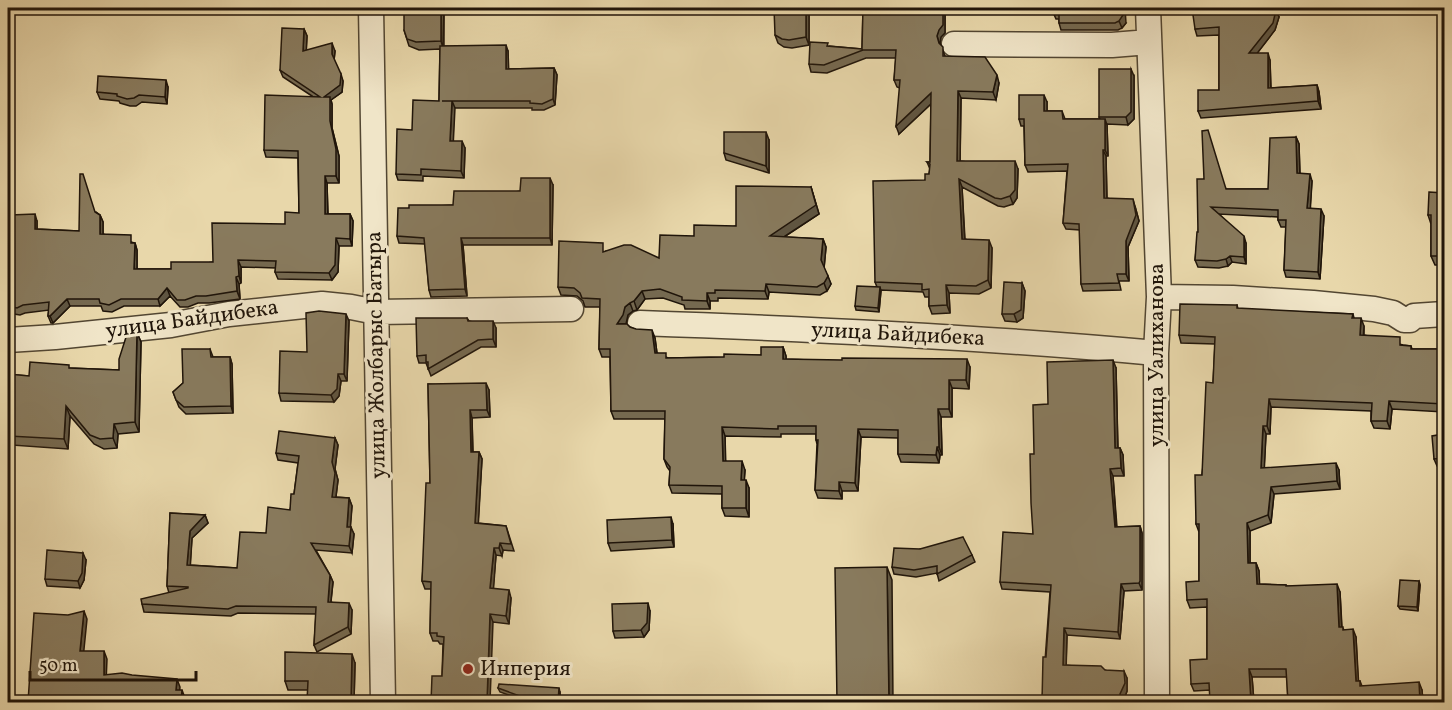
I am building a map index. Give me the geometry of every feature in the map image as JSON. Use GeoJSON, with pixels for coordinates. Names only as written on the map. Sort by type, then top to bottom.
{"type":"FeatureCollection","features":[{"type":"Feature","properties":{"kind":"street","name":"улица Жолбарыс Батыра"},"geometry":{"type":"LineString","coordinates":[[371,8],[383,702]]}},
{"type":"Feature","properties":{"kind":"street","name":"улица Уалиханова"},"geometry":{"type":"LineString","coordinates":[[1148,8],[1159,297],[1156,353],[1157,702]]}},
{"type":"Feature","properties":{"kind":"street"},"geometry":{"type":"LineString","coordinates":[[954,44],[1112,45],[1149,42]]}},
{"type":"Feature","properties":{"kind":"street"},"geometry":{"type":"LineString","coordinates":[[1159,297],[1233,298],[1313,303],[1374,309],[1393,313],[1404,320],[1410,320],[1414,316],[1444,314]]}},
{"type":"Feature","properties":{"kind":"street","name":"улица Байдибека"},"geometry":{"type":"LineString","coordinates":[[8,340],[171,325],[229,314],[322,304],[376,312],[571,309]]}},
{"type":"Feature","properties":{"kind":"street","name":"улица Байдибека"},"geometry":{"type":"LineString","coordinates":[[640,323],[802,329],[1100,347],[1156,353]]}},
{"type":"Feature","properties":{"kind":"building"},"geometry":{"type":"Polygon","coordinates":[[[404,8],[441,8],[441,41],[416,42],[407,39],[404,30],[404,8]]]}},
{"type":"Feature","properties":{"kind":"building"},"geometry":{"type":"Polygon","coordinates":[[[774,8],[806,8],[806,37],[789,40],[775,35],[774,8]]]}},
{"type":"Feature","properties":{"kind":"building"},"geometry":{"type":"Polygon","coordinates":[[[863,8],[943,8],[943,25],[937,36],[943,47],[943,56],[985,57],[997,75],[993,92],[958,91],[957,161],[1015,161],[1015,190],[1010,196],[995,198],[959,179],[962,239],[989,240],[988,280],[976,286],[946,285],[947,305],[929,306],[929,289],[922,290],[922,284],[875,282],[873,181],[925,180],[925,174],[929,174],[930,164],[927,162],[930,162],[931,93],[896,126],[900,80],[894,80],[896,50],[863,50],[824,65],[809,64],[810,42],[862,49],[863,8]]]}},
{"type":"Feature","properties":{"kind":"building"},"geometry":{"type":"Polygon","coordinates":[[[1053,8],[1123,8],[1123,15],[1115,23],[1059,23],[1059,12],[1053,12],[1053,8]]]}},
{"type":"Feature","properties":{"kind":"building"},"geometry":{"type":"Polygon","coordinates":[[[1192,8],[1271,8],[1276,10],[1273,23],[1249,53],[1268,53],[1268,88],[1317,85],[1318,101],[1198,111],[1198,90],[1219,90],[1219,27],[1195,29],[1192,8]]]}},
{"type":"Feature","properties":{"kind":"building"},"geometry":{"type":"Polygon","coordinates":[[[282,28],[304,29],[303,51],[332,43],[332,54],[341,74],[340,85],[324,97],[330,97],[330,121],[336,149],[336,176],[325,176],[325,214],[350,214],[350,239],[336,238],[335,265],[329,273],[275,272],[276,261],[238,260],[237,291],[177,300],[167,288],[158,299],[121,299],[109,305],[100,303],[99,299],[67,299],[50,316],[48,316],[49,302],[23,305],[17,308],[8,306],[8,220],[10,215],[35,214],[35,229],[79,231],[80,174],[83,174],[95,212],[100,215],[100,234],[131,235],[131,243],[135,243],[134,269],[171,269],[171,262],[213,262],[212,223],[285,224],[285,212],[299,213],[298,151],[264,150],[265,95],[320,97],[280,70],[282,28]]]}},
{"type":"Feature","properties":{"kind":"building"},"geometry":{"type":"Polygon","coordinates":[[[506,45],[506,69],[554,68],[553,99],[542,104],[530,103],[530,101],[452,101],[450,141],[462,141],[461,171],[421,169],[421,175],[396,174],[397,129],[412,130],[413,100],[439,101],[440,46],[506,45]]]}},
{"type":"Feature","properties":{"kind":"building"},"geometry":{"type":"Polygon","coordinates":[[[1099,69],[1131,69],[1131,112],[1126,117],[1099,117],[1099,69]]]}},
{"type":"Feature","properties":{"kind":"building"},"geometry":{"type":"Polygon","coordinates":[[[98,76],[166,80],[165,97],[139,95],[127,99],[117,94],[97,92],[98,76]]]}},
{"type":"Feature","properties":{"kind":"building"},"geometry":{"type":"Polygon","coordinates":[[[1019,95],[1044,95],[1044,111],[1062,111],[1063,119],[1105,119],[1104,198],[1133,199],[1136,215],[1126,241],[1126,274],[1117,274],[1119,283],[1081,284],[1079,224],[1063,223],[1068,164],[1025,165],[1024,119],[1019,119],[1019,95]]]}},
{"type":"Feature","properties":{"kind":"building"},"geometry":{"type":"Polygon","coordinates":[[[1208,130],[1226,189],[1268,189],[1270,138],[1296,137],[1297,173],[1310,174],[1307,208],[1321,209],[1318,272],[1284,270],[1286,220],[1278,220],[1278,210],[1211,207],[1244,236],[1244,257],[1230,256],[1217,261],[1195,260],[1198,232],[1197,179],[1204,179],[1202,131],[1208,130]]]}},
{"type":"Feature","properties":{"kind":"building"},"geometry":{"type":"Polygon","coordinates":[[[724,132],[766,132],[766,166],[724,153],[724,132]]]}},
{"type":"Feature","properties":{"kind":"building"},"geometry":{"type":"Polygon","coordinates":[[[521,178],[550,178],[550,238],[461,238],[465,289],[429,290],[424,238],[397,236],[398,208],[409,208],[409,205],[453,205],[454,191],[520,191],[521,178]]]}},
{"type":"Feature","properties":{"kind":"building"},"geometry":{"type":"Polygon","coordinates":[[[736,186],[811,187],[816,205],[770,236],[823,239],[821,260],[828,276],[824,283],[817,287],[766,284],[765,291],[715,290],[715,293],[707,293],[707,301],[682,300],[682,297],[660,289],[642,291],[625,307],[617,324],[652,330],[655,353],[666,353],[666,358],[724,357],[724,354],[761,355],[761,347],[783,347],[783,359],[967,359],[966,380],[949,380],[949,409],[938,409],[939,447],[937,447],[936,455],[898,454],[898,430],[858,429],[855,483],[839,482],[839,491],[815,490],[818,440],[816,440],[816,426],[778,426],[778,429],[722,427],[723,461],[742,461],[741,480],[746,480],[746,508],[722,508],[722,486],[669,485],[670,467],[664,459],[665,411],[611,411],[610,349],[599,349],[600,299],[582,298],[574,288],[558,287],[559,241],[603,243],[603,252],[631,245],[659,258],[660,235],[694,236],[694,225],[736,226],[736,186]]]}},
{"type":"Feature","properties":{"kind":"building"},"geometry":{"type":"Polygon","coordinates":[[[1429,192],[1444,193],[1444,256],[1431,256],[1429,192]]]}},
{"type":"Feature","properties":{"kind":"building"},"geometry":{"type":"Polygon","coordinates":[[[1004,282],[1022,283],[1021,310],[1014,314],[1002,314],[1004,282]]]}},
{"type":"Feature","properties":{"kind":"building"},"geometry":{"type":"Polygon","coordinates":[[[857,286],[880,287],[878,308],[855,306],[857,286]]]}},
{"type":"Feature","properties":{"kind":"building"},"geometry":{"type":"Polygon","coordinates":[[[1180,304],[1237,305],[1237,308],[1353,314],[1352,318],[1361,318],[1360,335],[1400,337],[1400,345],[1411,346],[1411,349],[1444,349],[1444,404],[1389,401],[1387,421],[1371,421],[1372,403],[1269,399],[1267,426],[1263,426],[1261,468],[1336,463],[1337,481],[1271,487],[1268,515],[1247,523],[1248,563],[1256,563],[1257,584],[1286,586],[1337,584],[1339,627],[1343,627],[1343,630],[1353,629],[1356,681],[1360,681],[1360,686],[1419,682],[1420,702],[1288,702],[1286,669],[1249,669],[1251,702],[1210,702],[1209,683],[1191,684],[1190,660],[1207,659],[1207,599],[1187,600],[1186,582],[1199,581],[1199,524],[1196,524],[1195,475],[1202,475],[1206,382],[1213,383],[1215,337],[1179,335],[1180,304]]]}},
{"type":"Feature","properties":{"kind":"building"},"geometry":{"type":"Polygon","coordinates":[[[319,311],[346,314],[344,374],[338,374],[337,389],[331,395],[279,393],[280,351],[307,352],[306,313],[319,311]]]}},
{"type":"Feature","properties":{"kind":"building"},"geometry":{"type":"Polygon","coordinates":[[[416,318],[467,318],[468,321],[493,321],[493,339],[478,340],[428,369],[426,355],[417,356],[416,318]]]}},
{"type":"Feature","properties":{"kind":"building"},"geometry":{"type":"Polygon","coordinates":[[[137,333],[135,422],[114,424],[113,438],[100,439],[90,435],[66,406],[64,439],[9,436],[8,450],[8,374],[29,376],[30,362],[69,365],[69,368],[119,370],[119,359],[127,334],[137,333]]]}},
{"type":"Feature","properties":{"kind":"building"},"geometry":{"type":"Polygon","coordinates":[[[182,349],[210,349],[211,357],[230,357],[231,406],[184,407],[176,400],[173,392],[183,383],[182,349]]]}},
{"type":"Feature","properties":{"kind":"building"},"geometry":{"type":"Polygon","coordinates":[[[1113,360],[1115,448],[1120,448],[1121,468],[1110,469],[1115,527],[1140,526],[1140,581],[1139,583],[1121,584],[1118,632],[1064,628],[1063,665],[1101,666],[1105,670],[1124,671],[1125,683],[1120,694],[1120,702],[1042,702],[1043,657],[1046,657],[1051,585],[1000,582],[1003,532],[1033,534],[1030,454],[1034,454],[1033,405],[1048,404],[1047,362],[1113,360]]]}},
{"type":"Feature","properties":{"kind":"building"},"geometry":{"type":"Polygon","coordinates":[[[486,383],[487,410],[470,410],[471,452],[479,452],[475,523],[506,526],[511,544],[500,543],[499,548],[494,548],[490,588],[509,590],[506,616],[490,614],[487,702],[431,702],[432,676],[442,676],[444,637],[437,636],[437,633],[430,633],[431,582],[422,581],[426,483],[430,483],[428,384],[486,383]]]}},
{"type":"Feature","properties":{"kind":"building"},"geometry":{"type":"Polygon","coordinates":[[[279,431],[335,438],[332,497],[349,498],[347,527],[351,527],[349,546],[311,543],[330,575],[328,602],[349,603],[348,627],[314,645],[316,607],[236,606],[228,609],[142,604],[141,599],[188,588],[167,586],[170,513],[205,515],[190,531],[187,565],[237,568],[240,532],[266,533],[268,507],[290,510],[299,456],[276,453],[279,431]]]}},
{"type":"Feature","properties":{"kind":"building"},"geometry":{"type":"Polygon","coordinates":[[[1444,434],[1444,458],[1434,459],[1432,436],[1444,434]]]}},
{"type":"Feature","properties":{"kind":"building"},"geometry":{"type":"Polygon","coordinates":[[[671,517],[672,540],[608,543],[607,520],[671,517]]]}},
{"type":"Feature","properties":{"kind":"building"},"geometry":{"type":"Polygon","coordinates":[[[963,537],[972,555],[937,574],[937,566],[914,570],[892,567],[894,548],[920,549],[963,537]]]}},
{"type":"Feature","properties":{"kind":"building"},"geometry":{"type":"Polygon","coordinates":[[[47,550],[83,553],[82,573],[78,581],[45,579],[47,550]]]}},
{"type":"Feature","properties":{"kind":"building"},"geometry":{"type":"Polygon","coordinates":[[[887,567],[889,702],[837,702],[835,568],[887,567]]]}},
{"type":"Feature","properties":{"kind":"building"},"geometry":{"type":"Polygon","coordinates":[[[1400,580],[1419,581],[1417,607],[1398,606],[1400,580]]]}},
{"type":"Feature","properties":{"kind":"building"},"geometry":{"type":"Polygon","coordinates":[[[648,603],[647,623],[641,630],[613,631],[612,604],[648,603]]]}},
{"type":"Feature","properties":{"kind":"building"},"geometry":{"type":"Polygon","coordinates":[[[84,611],[80,651],[104,651],[104,675],[122,673],[177,679],[176,690],[182,690],[181,702],[28,702],[34,613],[68,615],[84,611]]]}},
{"type":"Feature","properties":{"kind":"building"},"geometry":{"type":"Polygon","coordinates":[[[285,652],[352,654],[351,702],[307,702],[308,681],[285,681],[285,652]]]}},
{"type":"Feature","properties":{"kind":"building"},"geometry":{"type":"Polygon","coordinates":[[[499,684],[559,688],[558,702],[536,702],[498,688],[499,684]]]}},
{"type":"Feature","properties":{"kind":"place","name":"Инперия"},"geometry":{"type":"Point","coordinates":[468,669]}}]}
